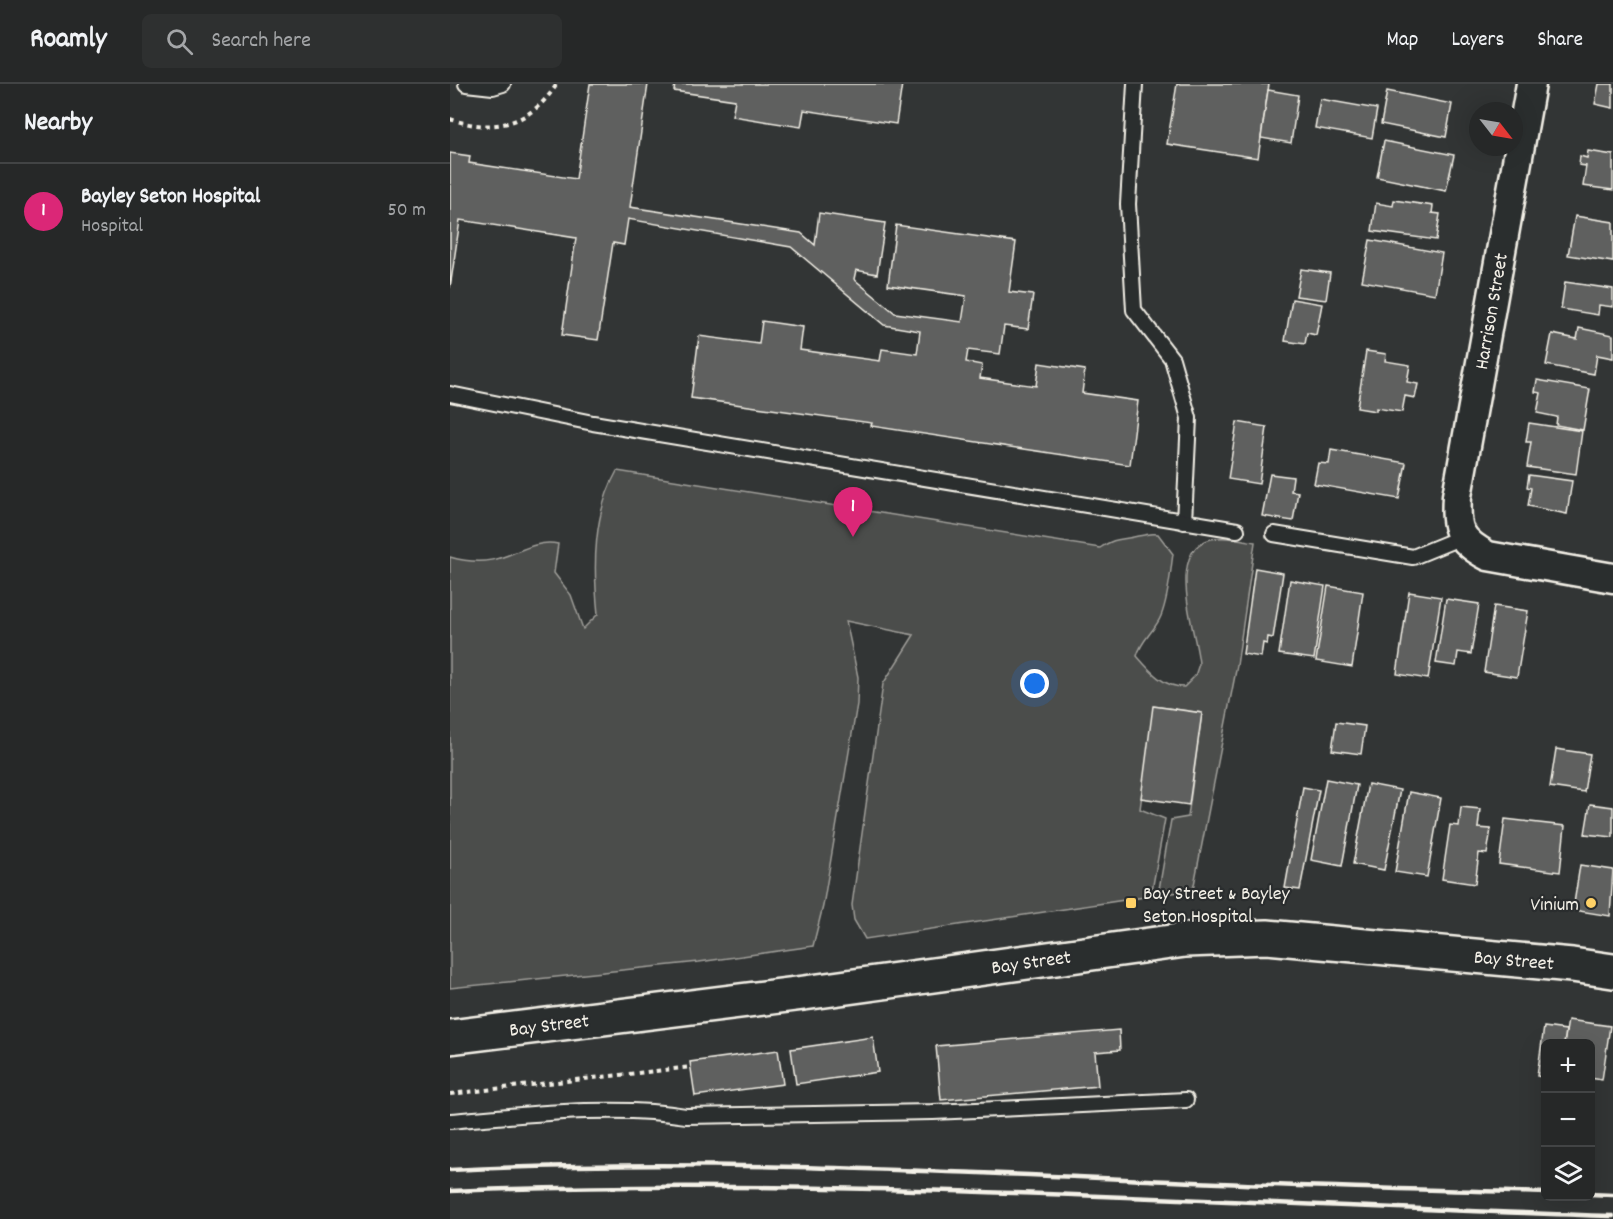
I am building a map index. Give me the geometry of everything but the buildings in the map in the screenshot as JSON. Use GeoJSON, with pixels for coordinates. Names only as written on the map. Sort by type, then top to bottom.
{"type":"FeatureCollection","features":[{"type":"Feature","properties":{"kind":"main road","name":"Bay Street"},"geometry":{"type":"LineString","coordinates":[[450,1037],[804,993],[1185,940],[1268,937],[1613,971]]}},
{"type":"Feature","properties":{"kind":"street","name":"Harrison Street"},"geometry":{"type":"LineString","coordinates":[[1462,537],[1456,519],[1457,496],[1531,84]]}},
{"type":"Feature","properties":{"kind":"street"},"geometry":{"type":"LineString","coordinates":[[1462,537],[1473,548],[1488,556],[1613,578]]}},
{"type":"Feature","properties":{"kind":"lane"},"geometry":{"type":"LineString","coordinates":[[466,84],[493,87],[503,84]]}},
{"type":"Feature","properties":{"kind":"lane"},"geometry":{"type":"LineString","coordinates":[[1136,84],[1128,204],[1134,310],[1172,359],[1190,418],[1184,522]]}},
{"type":"Feature","properties":{"kind":"lane"},"geometry":{"type":"LineString","coordinates":[[450,394],[593,423],[1237,530]]}},
{"type":"Feature","properties":{"kind":"lane"},"geometry":{"type":"LineString","coordinates":[[1274,534],[1413,556],[1462,537]]}},
{"type":"Feature","properties":{"kind":"lane"},"geometry":{"type":"LineString","coordinates":[[450,1121],[527,1115],[657,1111],[686,1116],[933,1112],[1186,1100]]}},
{"type":"Feature","properties":{"kind":"path"},"geometry":{"type":"LineString","coordinates":[[450,119],[476,126],[510,123],[540,106],[557,84]]}},
{"type":"Feature","properties":{"kind":"path"},"geometry":{"type":"LineString","coordinates":[[450,1094],[691,1067]]}},
{"type":"Feature","properties":{"kind":"shaded area"},"geometry":{"type":"Polygon","coordinates":[[[617,471],[1100,548],[1115,540],[1158,534],[1173,554],[1168,593],[1158,621],[1137,656],[1163,681],[1184,687],[1195,676],[1199,664],[1186,591],[1186,571],[1191,555],[1201,543],[1218,538],[1255,542],[1237,665],[1193,890],[1158,895],[1171,820],[1188,817],[1202,713],[1154,706],[1140,809],[1165,819],[1151,896],[865,939],[854,920],[852,905],[883,684],[914,635],[846,621],[858,677],[857,704],[823,906],[813,946],[699,962],[450,988],[450,557],[460,560],[486,561],[540,544],[558,544],[554,573],[571,595],[583,629],[598,614],[595,559],[599,522],[609,488],[617,471]]]}},
{"type":"Feature","properties":{"kind":"railway"},"geometry":{"type":"LineString","coordinates":[[450,1170],[630,1165],[810,1167],[1265,1185],[1541,1193]]}},
{"type":"Feature","properties":{"kind":"railway"},"geometry":{"type":"LineString","coordinates":[[450,1191],[595,1187],[886,1189],[1613,1216]]}},
{"type":"Feature","properties":{"kind":"railway"},"geometry":{"type":"LineString","coordinates":[[1595,1194],[1613,1195]]}},
{"type":"Feature","properties":{"kind":"place","name":"Bayley Seton Hospital"},"geometry":{"type":"Point","coordinates":[853,537]}},
{"type":"Feature","properties":{"kind":"place","name":"Bay Street & Bayley Seton Hospital"},"geometry":{"type":"Point","coordinates":[1131,903]}},
{"type":"Feature","properties":{"kind":"place","name":"Vinium"},"geometry":{"type":"Point","coordinates":[1591,903]}}]}
